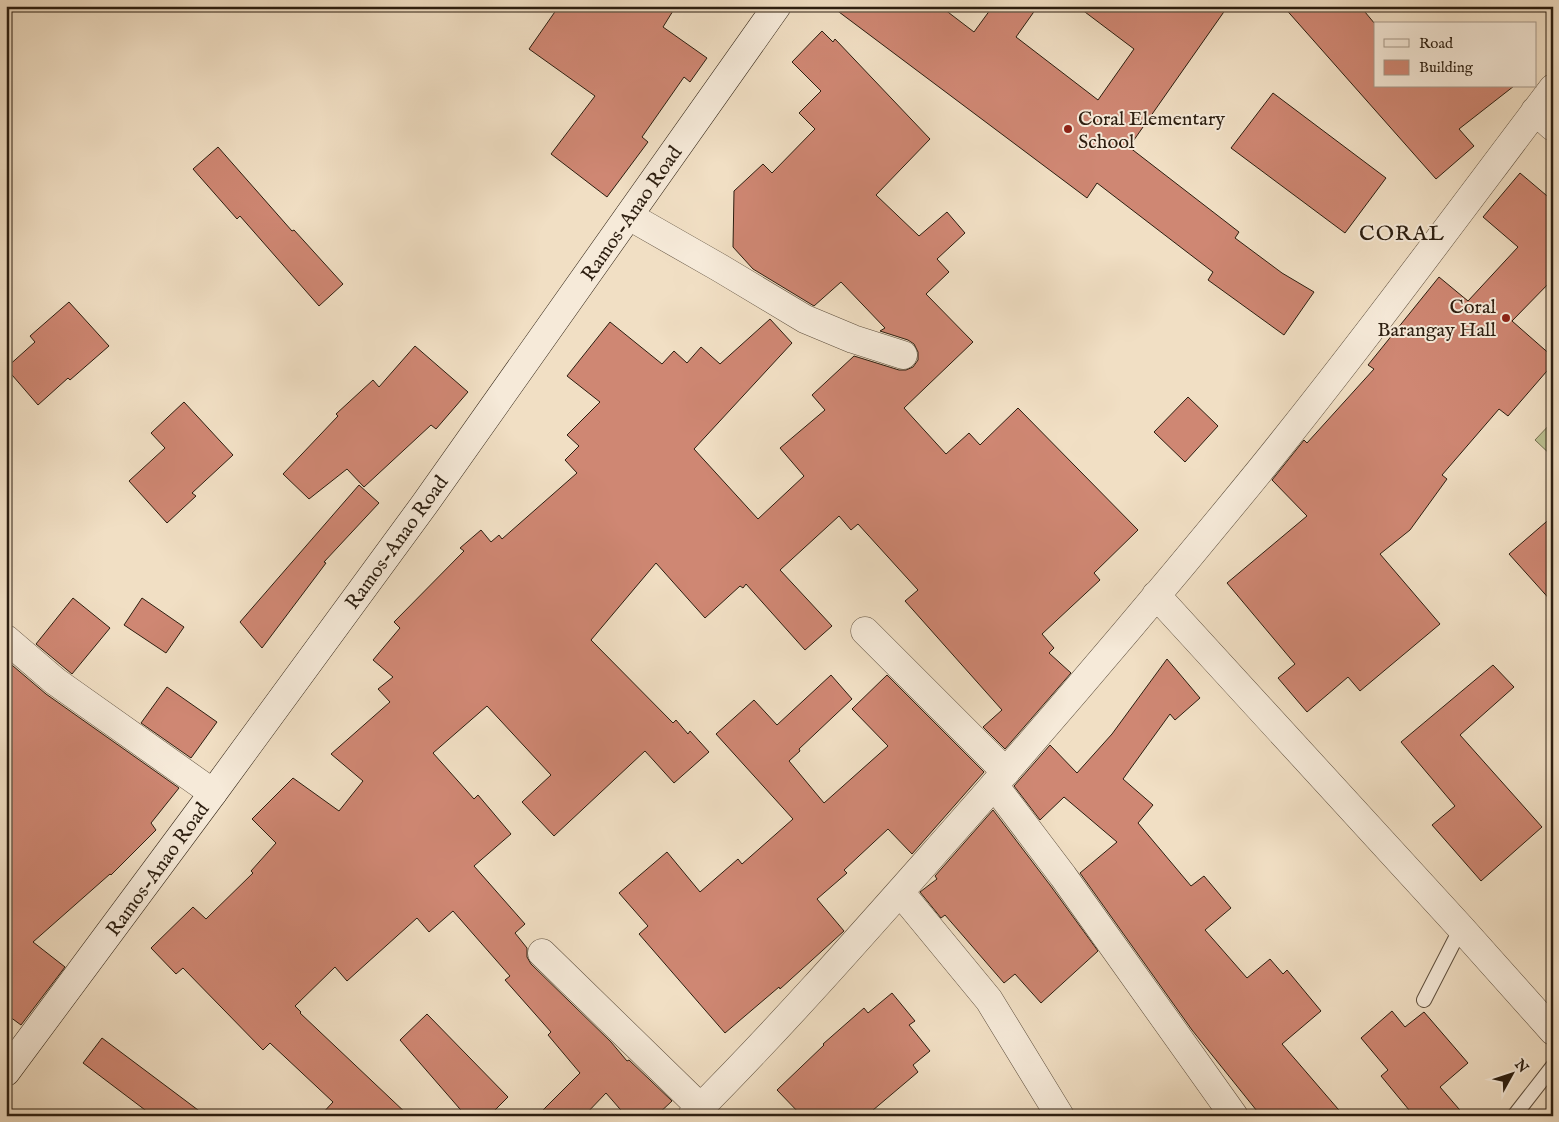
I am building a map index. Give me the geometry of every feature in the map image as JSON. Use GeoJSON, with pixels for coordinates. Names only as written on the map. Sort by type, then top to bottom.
{"type":"FeatureCollection","features":[{"type":"Feature","properties":{"kind":"street","name":"Ramos-Anao Road"},"geometry":{"type":"LineString","coordinates":[[6,1072],[213,794],[424,505],[776,6]]}},
{"type":"Feature","properties":{"kind":"street"},"geometry":{"type":"LineString","coordinates":[[542,953],[696,1112],[773,1034],[836,965],[1000,779],[1156,595],[1262,467],[1414,274],[1544,119],[1553,88]]}},
{"type":"Feature","properties":{"kind":"street"},"geometry":{"type":"LineString","coordinates":[[628,216],[720,268],[805,320],[853,340],[903,355]]}},
{"type":"Feature","properties":{"kind":"street"},"geometry":{"type":"LineString","coordinates":[[1156,595],[1553,1031]]}},
{"type":"Feature","properties":{"kind":"street"},"geometry":{"type":"LineString","coordinates":[[865,631],[1000,779],[1063,876],[1234,1116]]}},
{"type":"Feature","properties":{"kind":"street"},"geometry":{"type":"LineString","coordinates":[[6,639],[55,681],[213,794]]}},
{"type":"Feature","properties":{"kind":"street"},"geometry":{"type":"LineString","coordinates":[[900,892],[989,1000],[1060,1116]]}},
{"type":"Feature","properties":{"kind":"lane"},"geometry":{"type":"LineString","coordinates":[[1424,1000],[1461,928]]}},
{"type":"Feature","properties":{"kind":"lane"},"geometry":{"type":"LineString","coordinates":[[1514,1116],[1553,1066]]}},
{"type":"Feature","properties":{"kind":"green space"},"geometry":{"type":"Polygon","coordinates":[[[1553,421],[1553,457],[1535,440],[1553,421]]]}},
{"type":"Feature","properties":{"kind":"building"},"geometry":{"type":"Polygon","coordinates":[[[559,6],[676,6],[663,27],[707,58],[690,82],[684,77],[642,137],[648,142],[607,197],[551,154],[595,96],[529,49],[559,6]]]}},
{"type":"Feature","properties":{"kind":"building","name":"Coral Elementary School"},"geometry":{"type":"Polygon","coordinates":[[[831,6],[940,6],[974,32],[993,6],[1038,6],[1016,37],[1098,100],[1134,49],[1077,6],[1228,6],[1129,147],[1239,232],[1235,238],[1282,273],[1314,292],[1284,335],[1208,280],[1213,272],[1097,183],[1087,198],[831,6]]]}},
{"type":"Feature","properties":{"kind":"building"},"geometry":{"type":"Polygon","coordinates":[[[1283,6],[1360,6],[1374,23],[1374,88],[1511,88],[1459,129],[1474,146],[1436,179],[1283,6]]]}},
{"type":"Feature","properties":{"kind":"building"},"geometry":{"type":"Polygon","coordinates":[[[822,31],[833,42],[835,39],[930,139],[876,195],[919,236],[947,212],[965,233],[937,259],[949,272],[926,294],[973,342],[904,408],[946,454],[969,433],[980,445],[1018,408],[1138,530],[1094,573],[1100,580],[1042,634],[1054,648],[1049,653],[1071,673],[1005,749],[983,727],[1002,710],[905,601],[918,590],[858,524],[851,530],[839,516],[780,570],[832,626],[805,650],[746,584],[743,588],[740,586],[705,618],[656,563],[591,640],[673,723],[676,720],[688,734],[690,731],[709,752],[674,783],[645,751],[554,836],[522,802],[551,775],[487,706],[433,753],[474,799],[478,795],[511,834],[474,866],[525,924],[515,933],[527,948],[527,957],[531,964],[611,1042],[627,1061],[629,1060],[672,1101],[656,1116],[626,1116],[606,1093],[584,1116],[537,1116],[580,1073],[548,1035],[551,1032],[505,980],[510,976],[453,911],[429,932],[417,918],[347,981],[335,967],[295,1006],[300,1013],[409,1116],[320,1116],[333,1102],[270,1043],[263,1050],[183,968],[176,974],[151,948],[193,907],[206,919],[253,873],[251,871],[276,843],[252,819],[293,778],[339,811],[363,781],[331,754],[390,702],[378,689],[393,677],[373,660],[400,628],[394,622],[464,551],[460,548],[481,530],[491,542],[499,535],[502,539],[577,473],[565,460],[579,446],[567,435],[600,402],[567,376],[610,322],[662,364],[674,351],[687,363],[701,347],[720,364],[770,319],[792,343],[694,449],[758,519],[804,476],[780,448],[825,410],[812,395],[854,356],[899,370],[913,367],[918,360],[918,352],[914,344],[908,340],[880,331],[885,328],[841,282],[814,306],[753,269],[733,247],[734,191],[763,164],[772,173],[815,129],[799,113],[821,91],[792,62],[822,31]]]}},
{"type":"Feature","properties":{"kind":"building"},"geometry":{"type":"Polygon","coordinates":[[[1273,93],[1386,178],[1345,233],[1231,148],[1273,93]]]}},
{"type":"Feature","properties":{"kind":"building"},"geometry":{"type":"Polygon","coordinates":[[[218,147],[292,231],[294,230],[343,284],[319,306],[240,216],[237,219],[193,169],[218,147]]]}},
{"type":"Feature","properties":{"kind":"building"},"geometry":{"type":"Polygon","coordinates":[[[1520,173],[1553,201],[1553,279],[1512,321],[1553,357],[1553,364],[1508,416],[1499,409],[1442,475],[1447,479],[1410,530],[1380,554],[1440,624],[1360,691],[1348,677],[1307,712],[1278,678],[1295,664],[1227,583],[1307,516],[1272,480],[1304,440],[1307,443],[1374,369],[1368,365],[1439,277],[1468,301],[1518,247],[1483,217],[1520,173]]]}},
{"type":"Feature","properties":{"kind":"building"},"geometry":{"type":"Polygon","coordinates":[[[69,302],[109,346],[70,380],[68,378],[38,405],[6,368],[35,342],[30,336],[69,302]]]}},
{"type":"Feature","properties":{"kind":"building"},"geometry":{"type":"Polygon","coordinates":[[[415,346],[468,392],[436,429],[431,425],[364,487],[347,469],[309,499],[283,474],[338,416],[336,414],[373,380],[379,387],[415,346]]]}},
{"type":"Feature","properties":{"kind":"building"},"geometry":{"type":"Polygon","coordinates":[[[1188,397],[1218,426],[1185,462],[1154,432],[1188,397]]]}},
{"type":"Feature","properties":{"kind":"building"},"geometry":{"type":"Polygon","coordinates":[[[184,402],[233,455],[192,493],[196,496],[167,523],[129,481],[165,448],[151,433],[184,402]]]}},
{"type":"Feature","properties":{"kind":"building"},"geometry":{"type":"Polygon","coordinates":[[[359,485],[379,503],[324,562],[326,563],[262,648],[240,622],[359,485]]]}},
{"type":"Feature","properties":{"kind":"building"},"geometry":{"type":"Polygon","coordinates":[[[1553,516],[1553,603],[1509,554],[1553,516]]]}},
{"type":"Feature","properties":{"kind":"building"},"geometry":{"type":"Polygon","coordinates":[[[73,598],[110,628],[72,674],[36,644],[73,598]]]}},
{"type":"Feature","properties":{"kind":"building"},"geometry":{"type":"Polygon","coordinates":[[[142,598],[184,627],[166,653],[124,625],[142,598]]]}},
{"type":"Feature","properties":{"kind":"building"},"geometry":{"type":"Polygon","coordinates":[[[1167,659],[1200,698],[1175,720],[1170,714],[1123,779],[1153,805],[1138,823],[1191,886],[1204,876],[1231,908],[1205,930],[1247,978],[1270,959],[1283,974],[1287,970],[1321,1011],[1282,1044],[1344,1116],[1261,1116],[1192,1030],[1080,873],[1117,842],[1064,797],[1040,820],[1014,786],[1050,745],[1077,773],[1112,734],[1167,659]]]}},
{"type":"Feature","properties":{"kind":"building"},"geometry":{"type":"Polygon","coordinates":[[[6,660],[46,694],[179,788],[151,823],[156,830],[111,875],[33,942],[65,967],[21,1025],[6,1014],[6,660]]]}},
{"type":"Feature","properties":{"kind":"building"},"geometry":{"type":"Polygon","coordinates":[[[1493,665],[1514,687],[1460,735],[1542,827],[1481,881],[1432,825],[1455,806],[1401,742],[1493,665]]]}},
{"type":"Feature","properties":{"kind":"building"},"geometry":{"type":"Polygon","coordinates":[[[831,675],[852,699],[799,749],[800,751],[789,761],[824,803],[888,746],[852,709],[887,675],[984,772],[912,854],[888,829],[844,870],[847,873],[817,899],[844,931],[780,989],[779,987],[725,1033],[639,934],[648,926],[619,893],[667,852],[700,892],[738,859],[742,864],[793,819],[716,734],[754,700],[777,725],[831,675]]]}},
{"type":"Feature","properties":{"kind":"building"},"geometry":{"type":"Polygon","coordinates":[[[167,687],[217,722],[191,758],[141,723],[167,687]]]}},
{"type":"Feature","properties":{"kind":"building"},"geometry":{"type":"Polygon","coordinates":[[[993,810],[1098,951],[1041,1003],[1015,974],[1004,983],[945,915],[941,918],[920,892],[937,879],[935,876],[993,810]]]}},
{"type":"Feature","properties":{"kind":"building"},"geometry":{"type":"Polygon","coordinates":[[[892,993],[915,1021],[909,1025],[930,1051],[913,1065],[918,1072],[866,1116],[802,1116],[777,1090],[823,1044],[864,1008],[868,1013],[892,993]]]}},
{"type":"Feature","properties":{"kind":"building"},"geometry":{"type":"Polygon","coordinates":[[[1392,1011],[1405,1027],[1424,1012],[1468,1063],[1440,1087],[1465,1116],[1414,1116],[1381,1076],[1388,1070],[1361,1038],[1392,1011]]]}},
{"type":"Feature","properties":{"kind":"building"},"geometry":{"type":"Polygon","coordinates":[[[427,1014],[508,1097],[489,1116],[466,1116],[400,1040],[427,1014]]]}},
{"type":"Feature","properties":{"kind":"building"},"geometry":{"type":"Polygon","coordinates":[[[102,1038],[206,1116],[153,1116],[83,1063],[102,1038]]]}},
{"type":"Feature","properties":{"kind":"place","name":"Coral Elementary School"},"geometry":{"type":"Point","coordinates":[1068,129]}},
{"type":"Feature","properties":{"kind":"place","name":"Coral Barangay Hall"},"geometry":{"type":"Point","coordinates":[1506,318]}},
{"type":"Feature","properties":{"kind":"district","name":"CORAL"},"geometry":{"type":"Point","coordinates":[1402,232]}}]}
